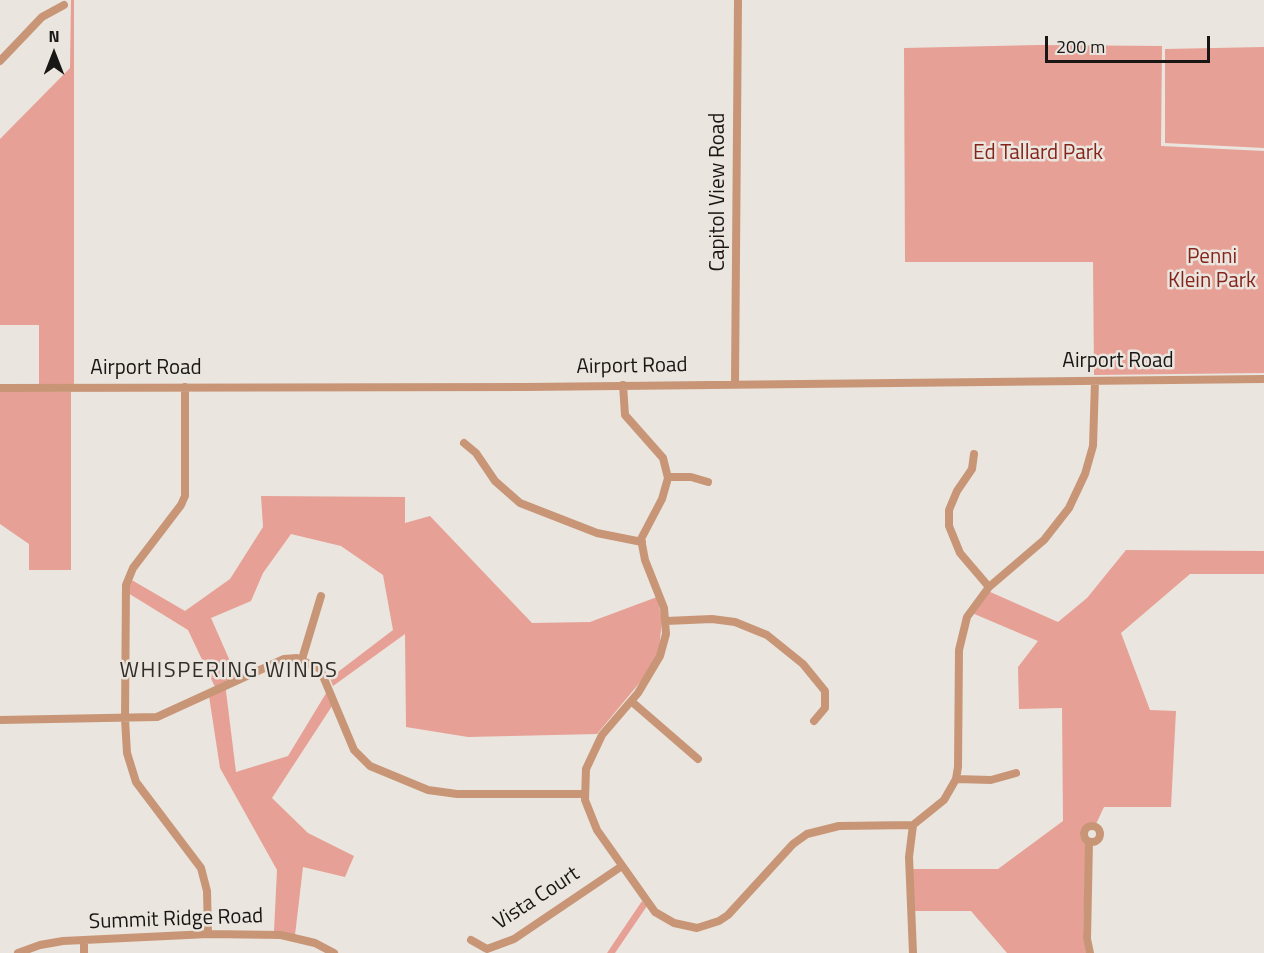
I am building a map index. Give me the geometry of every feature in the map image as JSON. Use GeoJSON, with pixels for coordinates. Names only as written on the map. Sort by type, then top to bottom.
{"type":"FeatureCollection","features":[{"type":"Feature","properties":{"kind":"street","name":"Capitol View Road"},"geometry":{"type":"LineString","coordinates":[[735,383],[738,0]]}},
{"type":"Feature","properties":{"kind":"street"},"geometry":{"type":"LineString","coordinates":[[0,61],[42,17],[64,5]]}},
{"type":"Feature","properties":{"kind":"street","name":"Airport Road"},"geometry":{"type":"LineString","coordinates":[[0,388],[1264,379]]}},
{"type":"Feature","properties":{"kind":"street"},"geometry":{"type":"LineString","coordinates":[[623,385],[625,415],[663,458],[668,477],[662,498],[642,534],[645,560],[664,608],[666,621],[660,656],[631,701],[602,735],[586,769],[585,794],[597,830],[655,912],[674,923],[697,928],[713,924],[728,915],[793,844],[807,834],[839,826],[913,825],[944,800],[956,779],[961,633],[975,603],[989,586],[1044,540],[1069,508],[1079,490],[1095,436],[1095,381]]}},
{"type":"Feature","properties":{"kind":"street"},"geometry":{"type":"LineString","coordinates":[[185,387],[185,496],[181,505],[133,568],[126,585],[125,719],[127,753],[136,782],[201,868],[207,891],[208,934]]}},
{"type":"Feature","properties":{"kind":"street"},"geometry":{"type":"LineString","coordinates":[[464,443],[476,453],[495,481],[520,503],[597,533],[642,542]]}},
{"type":"Feature","properties":{"kind":"street"},"geometry":{"type":"LineString","coordinates":[[975,454],[972,469],[957,491],[949,510],[949,526],[960,553],[989,586]]}},
{"type":"Feature","properties":{"kind":"street"},"geometry":{"type":"LineString","coordinates":[[668,477],[690,477],[708,482]]}},
{"type":"Feature","properties":{"kind":"street"},"geometry":{"type":"LineString","coordinates":[[302,659],[321,596]]}},
{"type":"Feature","properties":{"kind":"street"},"geometry":{"type":"LineString","coordinates":[[666,621],[712,619],[735,622],[767,635],[803,664],[825,691],[825,708],[814,722]]}},
{"type":"Feature","properties":{"kind":"street"},"geometry":{"type":"LineString","coordinates":[[0,720],[157,717],[284,659],[302,659],[320,669],[354,750],[370,766],[428,790],[457,794],[585,794]]}},
{"type":"Feature","properties":{"kind":"street"},"geometry":{"type":"LineString","coordinates":[[631,701],[698,759]]}},
{"type":"Feature","properties":{"kind":"street"},"geometry":{"type":"LineString","coordinates":[[956,779],[991,780],[1016,773]]}},
{"type":"Feature","properties":{"kind":"street"},"geometry":{"type":"LineString","coordinates":[[913,825],[909,857],[913,953]]}},
{"type":"Feature","properties":{"kind":"street"},"geometry":{"type":"LineString","coordinates":[[1089,842],[1087,932],[1090,953]]}},
{"type":"Feature","properties":{"kind":"street","name":"Vista Court"},"geometry":{"type":"LineString","coordinates":[[471,939],[487,949],[514,939],[622,866]]}},
{"type":"Feature","properties":{"kind":"street","name":"Summit Ridge Road"},"geometry":{"type":"LineString","coordinates":[[18,953],[40,945],[208,934],[281,935],[315,943],[334,953]]}},
{"type":"Feature","properties":{"kind":"street"},"geometry":{"type":"LineString","coordinates":[[84,941],[84,953]]}},
{"type":"Feature","properties":{"kind":"green space"},"geometry":{"type":"Polygon","coordinates":[[[71,0],[74,0],[74,384],[39,384],[39,325],[0,325],[0,139],[70,68],[71,0]]]}},
{"type":"Feature","properties":{"kind":"green space","name":"Ed Tallard Park"},"geometry":{"type":"Polygon","coordinates":[[[1039,45],[1162,46],[1161,146],[1264,151],[1264,373],[1094,375],[1093,262],[905,262],[904,48],[1039,45]]]}},
{"type":"Feature","properties":{"kind":"green space"},"geometry":{"type":"Polygon","coordinates":[[[1264,47],[1264,148],[1165,143],[1165,49],[1264,47]]]}},
{"type":"Feature","properties":{"kind":"green space"},"geometry":{"type":"Polygon","coordinates":[[[0,391],[71,392],[71,570],[29,570],[29,544],[0,524],[0,391]]]}},
{"type":"Feature","properties":{"kind":"green space"},"geometry":{"type":"Polygon","coordinates":[[[261,496],[405,497],[405,523],[430,516],[532,623],[590,622],[657,597],[662,619],[659,650],[646,675],[597,734],[468,737],[406,727],[405,634],[333,686],[330,678],[393,630],[383,575],[341,546],[291,534],[263,573],[251,601],[211,618],[237,677],[225,683],[236,772],[288,756],[328,690],[334,703],[272,798],[308,833],[354,856],[345,877],[303,867],[295,935],[274,931],[277,870],[220,768],[209,696],[215,687],[188,630],[128,593],[130,579],[185,611],[230,579],[263,527],[261,496]]]}},
{"type":"Feature","properties":{"kind":"green space"},"geometry":{"type":"Polygon","coordinates":[[[1126,550],[1264,551],[1264,574],[1190,574],[1121,633],[1150,710],[1176,711],[1171,807],[1104,807],[1096,824],[1089,824],[1081,829],[1080,836],[1086,844],[1083,938],[1086,953],[1007,953],[971,911],[913,911],[911,869],[998,869],[1063,821],[1062,708],[1019,709],[1018,667],[1038,641],[972,613],[988,591],[1058,622],[1087,598],[1126,550]]]}},
{"type":"Feature","properties":{"kind":"green space"},"geometry":{"type":"Polygon","coordinates":[[[642,901],[647,906],[615,953],[607,953],[642,901]]]}},
{"type":"Feature","properties":{"kind":"district","name":"WHISPERING WINDS"},"geometry":{"type":"Point","coordinates":[229,672]}},
{"type":"Feature","properties":{"kind":"park label","name":"Penni Klein Park"},"geometry":{"type":"Point","coordinates":[1212,270]}}]}
